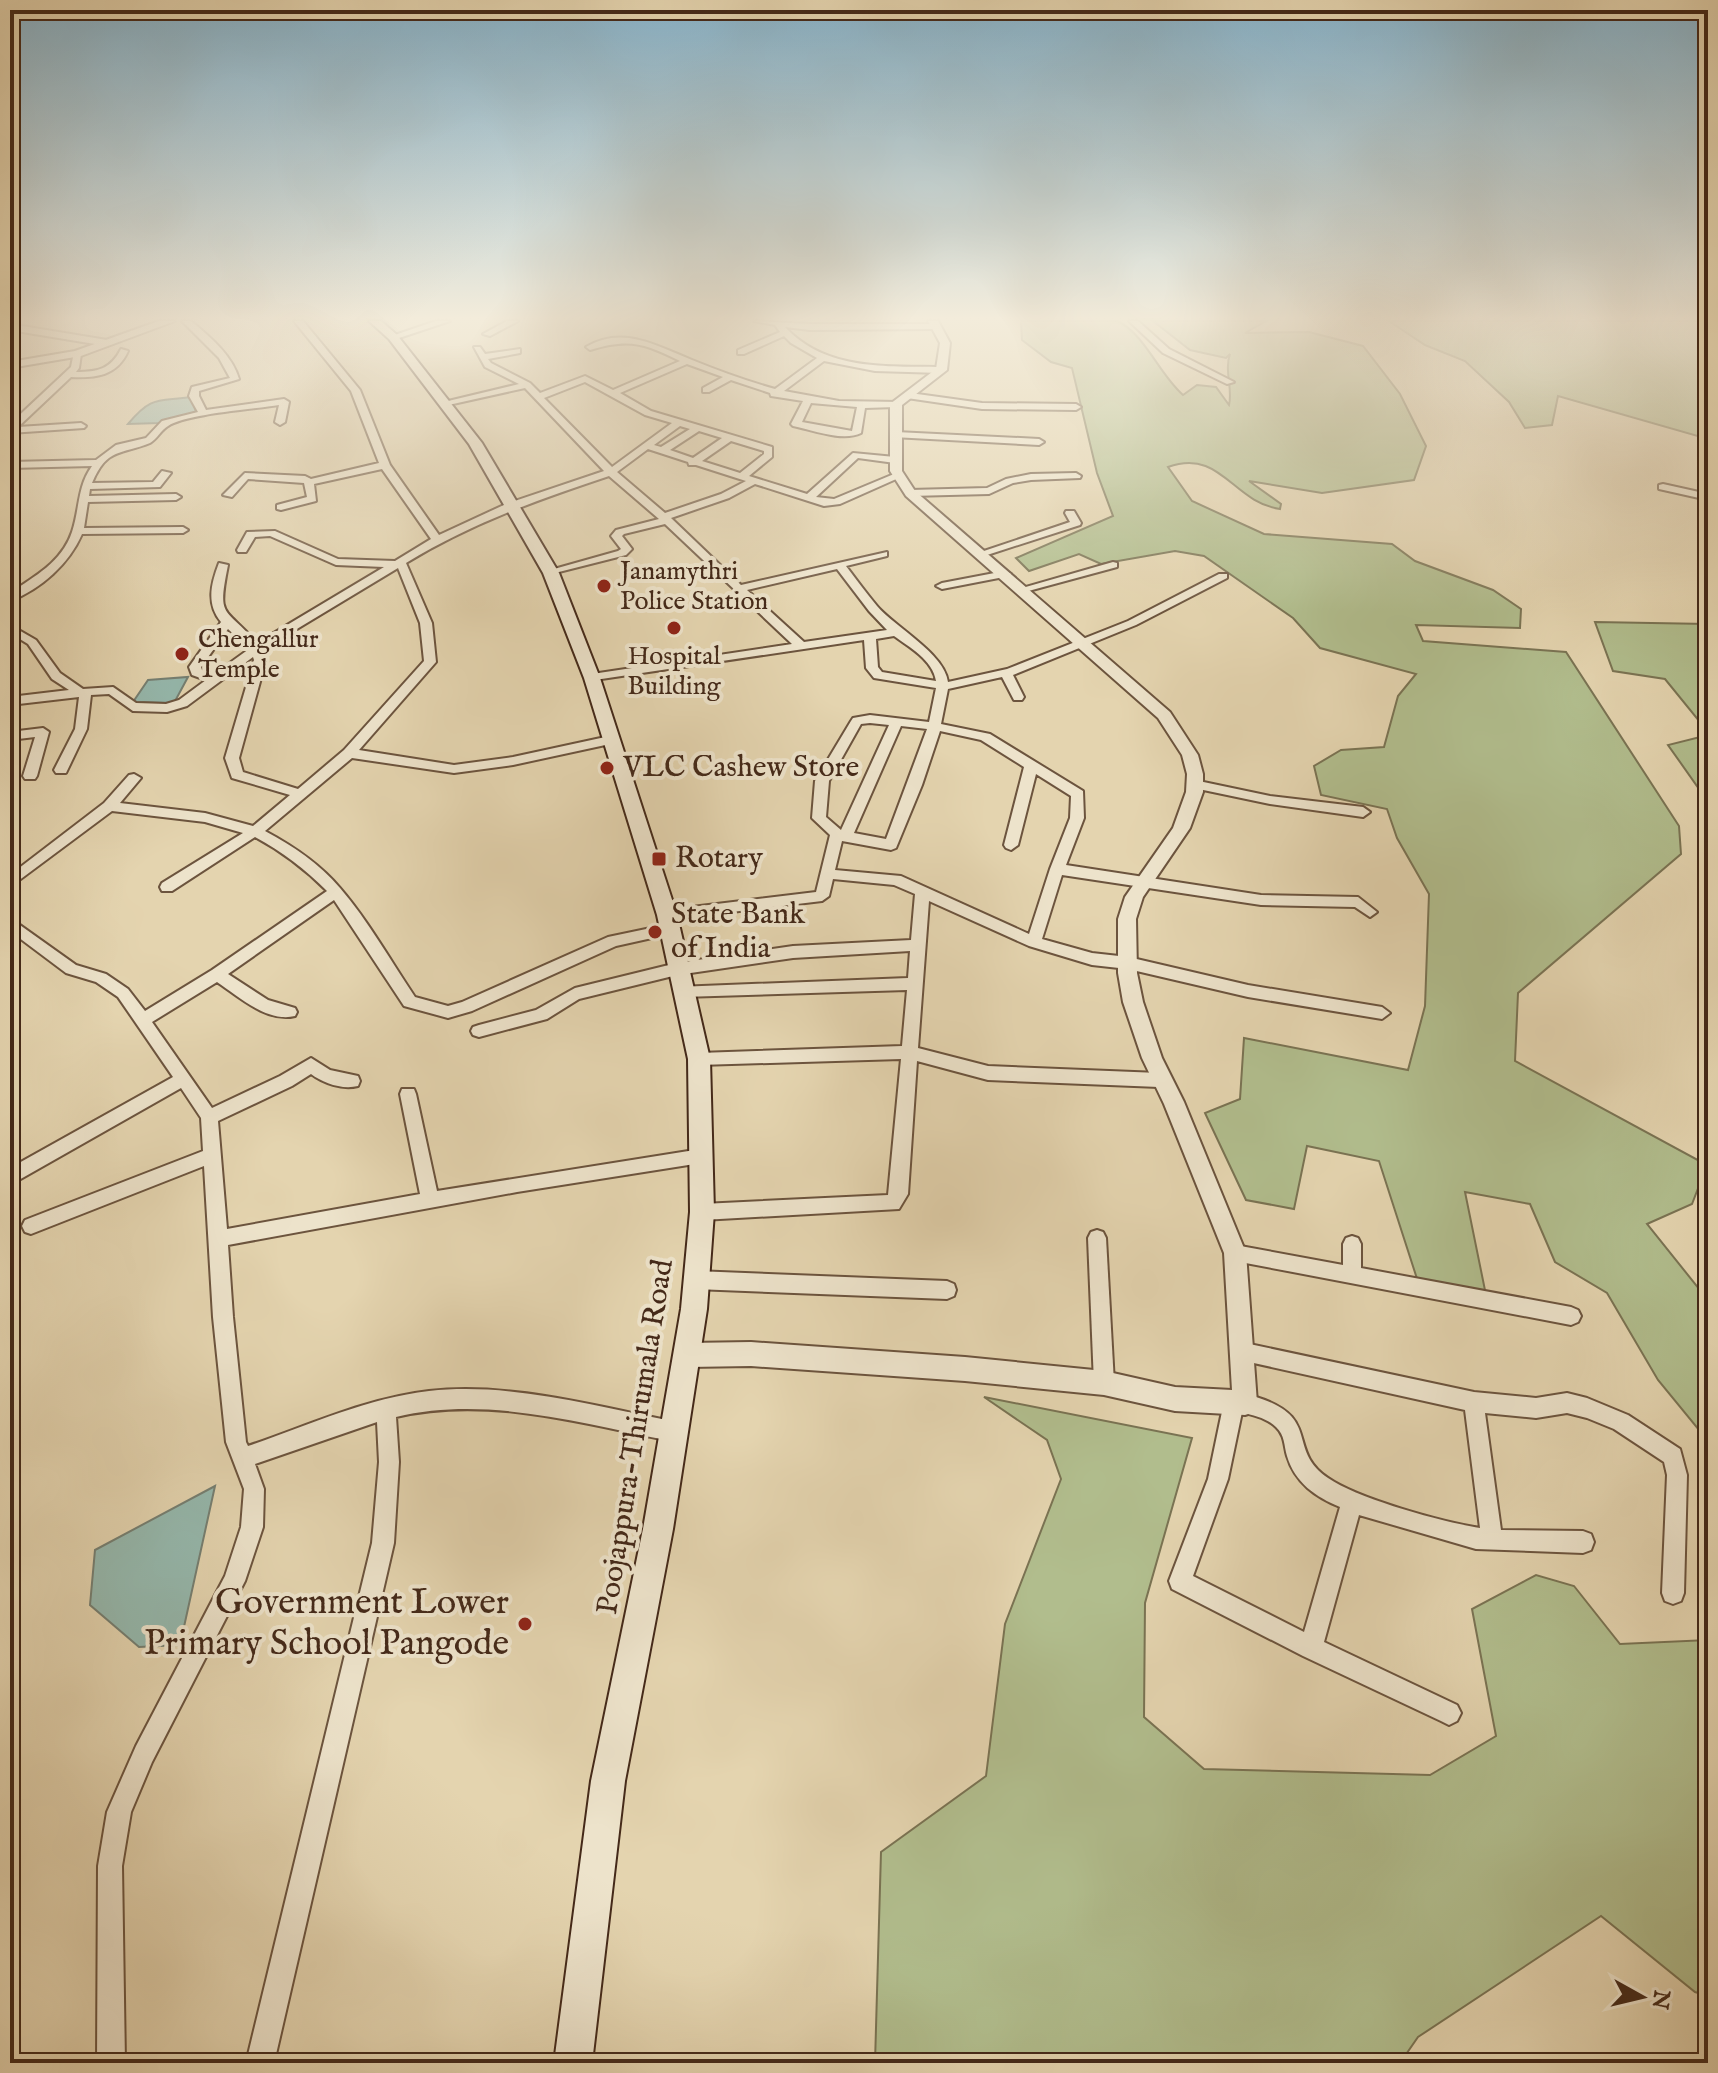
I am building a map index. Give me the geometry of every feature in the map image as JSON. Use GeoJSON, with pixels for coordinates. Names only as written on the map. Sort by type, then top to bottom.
{"type":"FeatureCollection","features":[{"type":"Feature","properties":{"kind":"main road","name":"Poojappura-Thirumala Road"},"geometry":{"type":"LineString","coordinates":[[457,418],[475,443],[551,573],[592,678],[669,922],[679,980],[699,1059],[702,1212],[688,1355],[672,1431],[658,1529],[608,1781],[573,2063]]}},
{"type":"Feature","properties":{"kind":"street"},"geometry":{"type":"LineString","coordinates":[[10,598],[58,565],[78,531],[86,486],[109,452],[149,440],[165,423],[185,418]]}},
{"type":"Feature","properties":{"kind":"street"},"geometry":{"type":"LineString","coordinates":[[280,422],[281,418]]}},
{"type":"Feature","properties":{"kind":"street"},"geometry":{"type":"LineString","coordinates":[[366,418],[385,465],[437,540]]}},
{"type":"Feature","properties":{"kind":"street"},"geometry":{"type":"LineString","coordinates":[[558,418],[611,472],[665,518],[800,645]]}},
{"type":"Feature","properties":{"kind":"street"},"geometry":{"type":"LineString","coordinates":[[662,418],[764,446],[770,451],[741,477]]}},
{"type":"Feature","properties":{"kind":"street"},"geometry":{"type":"LineString","coordinates":[[799,418],[796,424],[845,434],[856,433],[859,418]]}},
{"type":"Feature","properties":{"kind":"street"},"geometry":{"type":"LineString","coordinates":[[899,418],[896,435],[897,468],[910,493],[983,553],[1184,737],[1195,766],[1193,802],[1181,834],[1134,897],[1128,917],[1128,963],[1133,1006],[1159,1080],[1174,1102],[1235,1253],[1240,1298],[1240,1402],[1218,1479],[1180,1581],[1311,1648],[1449,1713]]}},
{"type":"Feature","properties":{"kind":"street"},"geometry":{"type":"LineString","coordinates":[[10,701],[113,691],[133,707],[167,708],[183,703],[257,648],[437,540],[510,506],[611,472],[678,423]]}},
{"type":"Feature","properties":{"kind":"street"},"geometry":{"type":"LineString","coordinates":[[10,429],[81,426]]}},
{"type":"Feature","properties":{"kind":"street"},"geometry":{"type":"LineString","coordinates":[[662,451],[696,429]]}},
{"type":"Feature","properties":{"kind":"street"},"geometry":{"type":"LineString","coordinates":[[896,435],[1039,442]]}},
{"type":"Feature","properties":{"kind":"street"},"geometry":{"type":"LineString","coordinates":[[692,463],[728,438]]}},
{"type":"Feature","properties":{"kind":"street"},"geometry":{"type":"LineString","coordinates":[[647,446],[692,463],[831,504],[897,468]]}},
{"type":"Feature","properties":{"kind":"street"},"geometry":{"type":"LineString","coordinates":[[809,498],[856,455],[897,468]]}},
{"type":"Feature","properties":{"kind":"street"},"geometry":{"type":"LineString","coordinates":[[10,465],[99,463]]}},
{"type":"Feature","properties":{"kind":"street"},"geometry":{"type":"LineString","coordinates":[[228,495],[245,476],[305,479],[309,482],[385,465]]}},
{"type":"Feature","properties":{"kind":"street"},"geometry":{"type":"LineString","coordinates":[[86,486],[156,485],[166,473]]}},
{"type":"Feature","properties":{"kind":"street"},"geometry":{"type":"LineString","coordinates":[[910,493],[989,491],[1010,481],[1031,477],[1076,476]]}},
{"type":"Feature","properties":{"kind":"street"},"geometry":{"type":"LineString","coordinates":[[551,573],[622,553],[627,546],[616,536],[620,532],[725,496],[753,481]]}},
{"type":"Feature","properties":{"kind":"street"},"geometry":{"type":"LineString","coordinates":[[281,507],[312,499],[309,482]]}},
{"type":"Feature","properties":{"kind":"street"},"geometry":{"type":"LineString","coordinates":[[570,486],[582,499]]}},
{"type":"Feature","properties":{"kind":"street"},"geometry":{"type":"LineString","coordinates":[[1663,487],[1708,497]]}},
{"type":"Feature","properties":{"kind":"street"},"geometry":{"type":"LineString","coordinates":[[83,499],[176,497]]}},
{"type":"Feature","properties":{"kind":"street"},"geometry":{"type":"LineString","coordinates":[[983,553],[1076,523],[1070,513]]}},
{"type":"Feature","properties":{"kind":"street"},"geometry":{"type":"LineString","coordinates":[[78,531],[183,530]]}},
{"type":"Feature","properties":{"kind":"street"},"geometry":{"type":"LineString","coordinates":[[242,550],[251,534],[271,533],[336,562],[398,563]]}},
{"type":"Feature","properties":{"kind":"street"},"geometry":{"type":"LineString","coordinates":[[739,589],[883,554]]}},
{"type":"Feature","properties":{"kind":"street"},"geometry":{"type":"LineString","coordinates":[[167,887],[257,830],[349,753],[430,662],[432,645],[427,624],[398,563]]}},
{"type":"Feature","properties":{"kind":"street"},"geometry":{"type":"LineString","coordinates":[[839,564],[873,609],[925,654],[941,674],[945,686],[934,726],[913,795],[891,845],[841,835],[819,818],[817,810],[828,770],[857,721],[870,719],[934,726],[985,737],[1078,794],[1080,802],[1074,828],[1057,869],[1034,942]]}},
{"type":"Feature","properties":{"kind":"street"},"geometry":{"type":"LineString","coordinates":[[223,565],[216,601],[221,615],[257,648],[260,660],[232,758],[234,768],[237,775],[258,784],[301,794]]}},
{"type":"Feature","properties":{"kind":"street"},"geometry":{"type":"LineString","coordinates":[[1021,590],[1113,565]]}},
{"type":"Feature","properties":{"kind":"street"},"geometry":{"type":"LineString","coordinates":[[942,586],[1005,574]]}},
{"type":"Feature","properties":{"kind":"street"},"geometry":{"type":"LineString","coordinates":[[870,635],[872,668],[878,675],[945,686],[1006,673],[1083,644],[1223,576]]}},
{"type":"Feature","properties":{"kind":"street"},"geometry":{"type":"LineString","coordinates":[[213,679],[196,672],[195,667],[228,621]]}},
{"type":"Feature","properties":{"kind":"street"},"geometry":{"type":"LineString","coordinates":[[10,628],[32,642],[56,676],[85,696],[81,729],[61,770]]}},
{"type":"Feature","properties":{"kind":"street"},"geometry":{"type":"LineString","coordinates":[[592,678],[896,632]]}},
{"type":"Feature","properties":{"kind":"street"},"geometry":{"type":"LineString","coordinates":[[1006,673],[1018,697]]}},
{"type":"Feature","properties":{"kind":"street"},"geometry":{"type":"LineString","coordinates":[[109,806],[198,816],[257,830],[304,859],[336,892],[410,1002],[448,1012],[466,1007],[613,941],[669,922],[822,896],[841,835],[896,723]]}},
{"type":"Feature","properties":{"kind":"street"},"geometry":{"type":"LineString","coordinates":[[10,736],[43,732],[30,776]]}},
{"type":"Feature","properties":{"kind":"street"},"geometry":{"type":"LineString","coordinates":[[349,753],[454,769],[513,761],[610,740]]}},
{"type":"Feature","properties":{"kind":"street"},"geometry":{"type":"LineString","coordinates":[[1011,845],[1031,766]]}},
{"type":"Feature","properties":{"kind":"street"},"geometry":{"type":"LineString","coordinates":[[10,882],[109,806],[134,778]]}},
{"type":"Feature","properties":{"kind":"street"},"geometry":{"type":"LineString","coordinates":[[1194,784],[1270,800],[1363,812]]}},
{"type":"Feature","properties":{"kind":"street"},"geometry":{"type":"LineString","coordinates":[[1057,869],[1147,880],[1261,900],[1358,902],[1370,912]]}},
{"type":"Feature","properties":{"kind":"street"},"geometry":{"type":"LineString","coordinates":[[829,874],[896,880],[1034,942],[1092,959],[1128,963],[1248,991],[1382,1013]]}},
{"type":"Feature","properties":{"kind":"street"},"geometry":{"type":"LineString","coordinates":[[702,1212],[893,1203],[902,1181],[922,891]]}},
{"type":"Feature","properties":{"kind":"street"},"geometry":{"type":"LineString","coordinates":[[143,1020],[217,974],[336,892]]}},
{"type":"Feature","properties":{"kind":"street"},"geometry":{"type":"LineString","coordinates":[[10,923],[60,962],[101,978],[123,993],[209,1117],[223,1317],[236,1442],[254,1489],[252,1527],[234,1581],[144,1754],[119,1812],[110,1866],[111,2063]]}},
{"type":"Feature","properties":{"kind":"street"},"geometry":{"type":"LineString","coordinates":[[479,1031],[541,1015],[575,994],[679,980],[793,952],[918,945]]}},
{"type":"Feature","properties":{"kind":"street"},"geometry":{"type":"LineString","coordinates":[[217,974],[263,1005],[289,1012]]}},
{"type":"Feature","properties":{"kind":"street"},"geometry":{"type":"LineString","coordinates":[[679,980],[914,984]]}},
{"type":"Feature","properties":{"kind":"street"},"geometry":{"type":"LineString","coordinates":[[699,1059],[909,1052],[988,1073],[1159,1080]]}},
{"type":"Feature","properties":{"kind":"street"},"geometry":{"type":"LineString","coordinates":[[209,1117],[286,1081],[311,1065],[326,1076],[352,1081]]}},
{"type":"Feature","properties":{"kind":"street"},"geometry":{"type":"LineString","coordinates":[[10,1177],[183,1079]]}},
{"type":"Feature","properties":{"kind":"street"},"geometry":{"type":"LineString","coordinates":[[408,1094],[430,1200]]}},
{"type":"Feature","properties":{"kind":"street"},"geometry":{"type":"LineString","coordinates":[[31,1226],[213,1155]]}},
{"type":"Feature","properties":{"kind":"street"},"geometry":{"type":"LineString","coordinates":[[219,1239],[430,1200],[701,1156]]}},
{"type":"Feature","properties":{"kind":"street"},"geometry":{"type":"LineString","coordinates":[[1097,1238],[1104,1383]]}},
{"type":"Feature","properties":{"kind":"street"},"geometry":{"type":"LineString","coordinates":[[1352,1244],[1352,1273]]}},
{"type":"Feature","properties":{"kind":"street"},"geometry":{"type":"LineString","coordinates":[[1235,1253],[1571,1316]]}},
{"type":"Feature","properties":{"kind":"street"},"geometry":{"type":"LineString","coordinates":[[695,1280],[947,1290]]}},
{"type":"Feature","properties":{"kind":"street"},"geometry":{"type":"LineString","coordinates":[[1240,1351],[1474,1402],[1536,1408],[1567,1403],[1621,1422],[1673,1456],[1677,1475],[1673,1593]]}},
{"type":"Feature","properties":{"kind":"street"},"geometry":{"type":"LineString","coordinates":[[688,1355],[751,1354],[1104,1383],[1175,1399],[1240,1402],[1268,1408],[1287,1423],[1296,1438],[1298,1460],[1309,1477],[1333,1495],[1461,1535],[1583,1542]]}},
{"type":"Feature","properties":{"kind":"street"},"geometry":{"type":"LineString","coordinates":[[241,1459],[386,1410],[451,1399],[504,1401],[672,1431]]}},
{"type":"Feature","properties":{"kind":"street"},"geometry":{"type":"LineString","coordinates":[[1474,1402],[1492,1539]]}},
{"type":"Feature","properties":{"kind":"street"},"geometry":{"type":"LineString","coordinates":[[260,2063],[383,1543],[389,1462],[386,1410]]}},
{"type":"Feature","properties":{"kind":"street"},"geometry":{"type":"LineString","coordinates":[[1311,1648],[1352,1502]]}},
{"type":"Feature","properties":{"kind":"green space"},"geometry":{"type":"Polygon","coordinates":[[[1084,418],[1412,418],[1426,446],[1414,480],[1322,493],[1249,481],[1281,504],[1280,509],[1250,497],[1214,470],[1201,465],[1186,463],[1168,467],[1192,501],[1264,534],[1392,544],[1415,561],[1493,590],[1521,609],[1520,628],[1416,625],[1423,641],[1566,652],[1679,826],[1681,854],[1518,993],[1515,1061],[1707,1165],[1692,1204],[1647,1224],[1708,1300],[1708,1441],[1658,1380],[1607,1293],[1555,1262],[1530,1204],[1465,1192],[1487,1300],[1420,1288],[1379,1161],[1307,1146],[1294,1209],[1246,1200],[1205,1113],[1240,1099],[1244,1038],[1408,1070],[1425,1006],[1429,894],[1397,838],[1387,809],[1321,795],[1314,766],[1341,750],[1384,747],[1398,696],[1416,674],[1320,648],[1293,618],[1204,556],[1175,551],[1101,564],[1079,554],[1029,571],[1016,558],[1113,516],[1097,473],[1084,418]]]}},
{"type":"Feature","properties":{"kind":"green space"},"geometry":{"type":"Polygon","coordinates":[[[1519,418],[1554,418],[1552,425],[1525,428],[1519,418]]]}},
{"type":"Feature","properties":{"kind":"green space"},"geometry":{"type":"Polygon","coordinates":[[[1634,418],[1708,418],[1708,439],[1634,418]]]}},
{"type":"Feature","properties":{"kind":"green space"},"geometry":{"type":"Polygon","coordinates":[[[1595,622],[1708,624],[1708,732],[1665,679],[1613,671],[1595,622]]]}},
{"type":"Feature","properties":{"kind":"green space"},"geometry":{"type":"Polygon","coordinates":[[[1708,735],[1708,795],[1704,796],[1668,745],[1708,735]]]}},
{"type":"Feature","properties":{"kind":"green space"},"geometry":{"type":"Polygon","coordinates":[[[984,1397],[1192,1438],[1145,1603],[1144,1717],[1204,1769],[1430,1775],[1496,1736],[1472,1609],[1536,1575],[1574,1586],[1620,1644],[1708,1640],[1708,1996],[1695,1992],[1601,1916],[1418,2037],[1400,2063],[875,2063],[881,1852],[986,1776],[1005,1624],[1061,1479],[1047,1440],[984,1397]]]}},
{"type":"Feature","properties":{"kind":"water"},"geometry":{"type":"Polygon","coordinates":[[[134,418],[177,418],[160,423],[128,424],[134,418]]]}},
{"type":"Feature","properties":{"kind":"water"},"geometry":{"type":"Polygon","coordinates":[[[188,677],[174,703],[133,702],[148,680],[188,677]]]}},
{"type":"Feature","properties":{"kind":"water"},"geometry":{"type":"Polygon","coordinates":[[[215,1486],[180,1645],[139,1647],[90,1605],[95,1550],[215,1486]]]}},
{"type":"Feature","properties":{"kind":"place","name":"Janamythri Police Station"},"geometry":{"type":"Point","coordinates":[604,586]}},
{"type":"Feature","properties":{"kind":"place","name":"Hospital Building"},"geometry":{"type":"Point","coordinates":[674,628]}},
{"type":"Feature","properties":{"kind":"place","name":"Chengallur Temple"},"geometry":{"type":"Point","coordinates":[182,654]}},
{"type":"Feature","properties":{"kind":"place","name":"VLC Cashew Store"},"geometry":{"type":"Point","coordinates":[607,768]}},
{"type":"Feature","properties":{"kind":"place","name":"Rotary"},"geometry":{"type":"Point","coordinates":[659,859]}},
{"type":"Feature","properties":{"kind":"place","name":"State Bank of India"},"geometry":{"type":"Point","coordinates":[655,932]}},
{"type":"Feature","properties":{"kind":"place","name":"Government Lower Primary School Pangode"},"geometry":{"type":"Point","coordinates":[525,1624]}}]}
